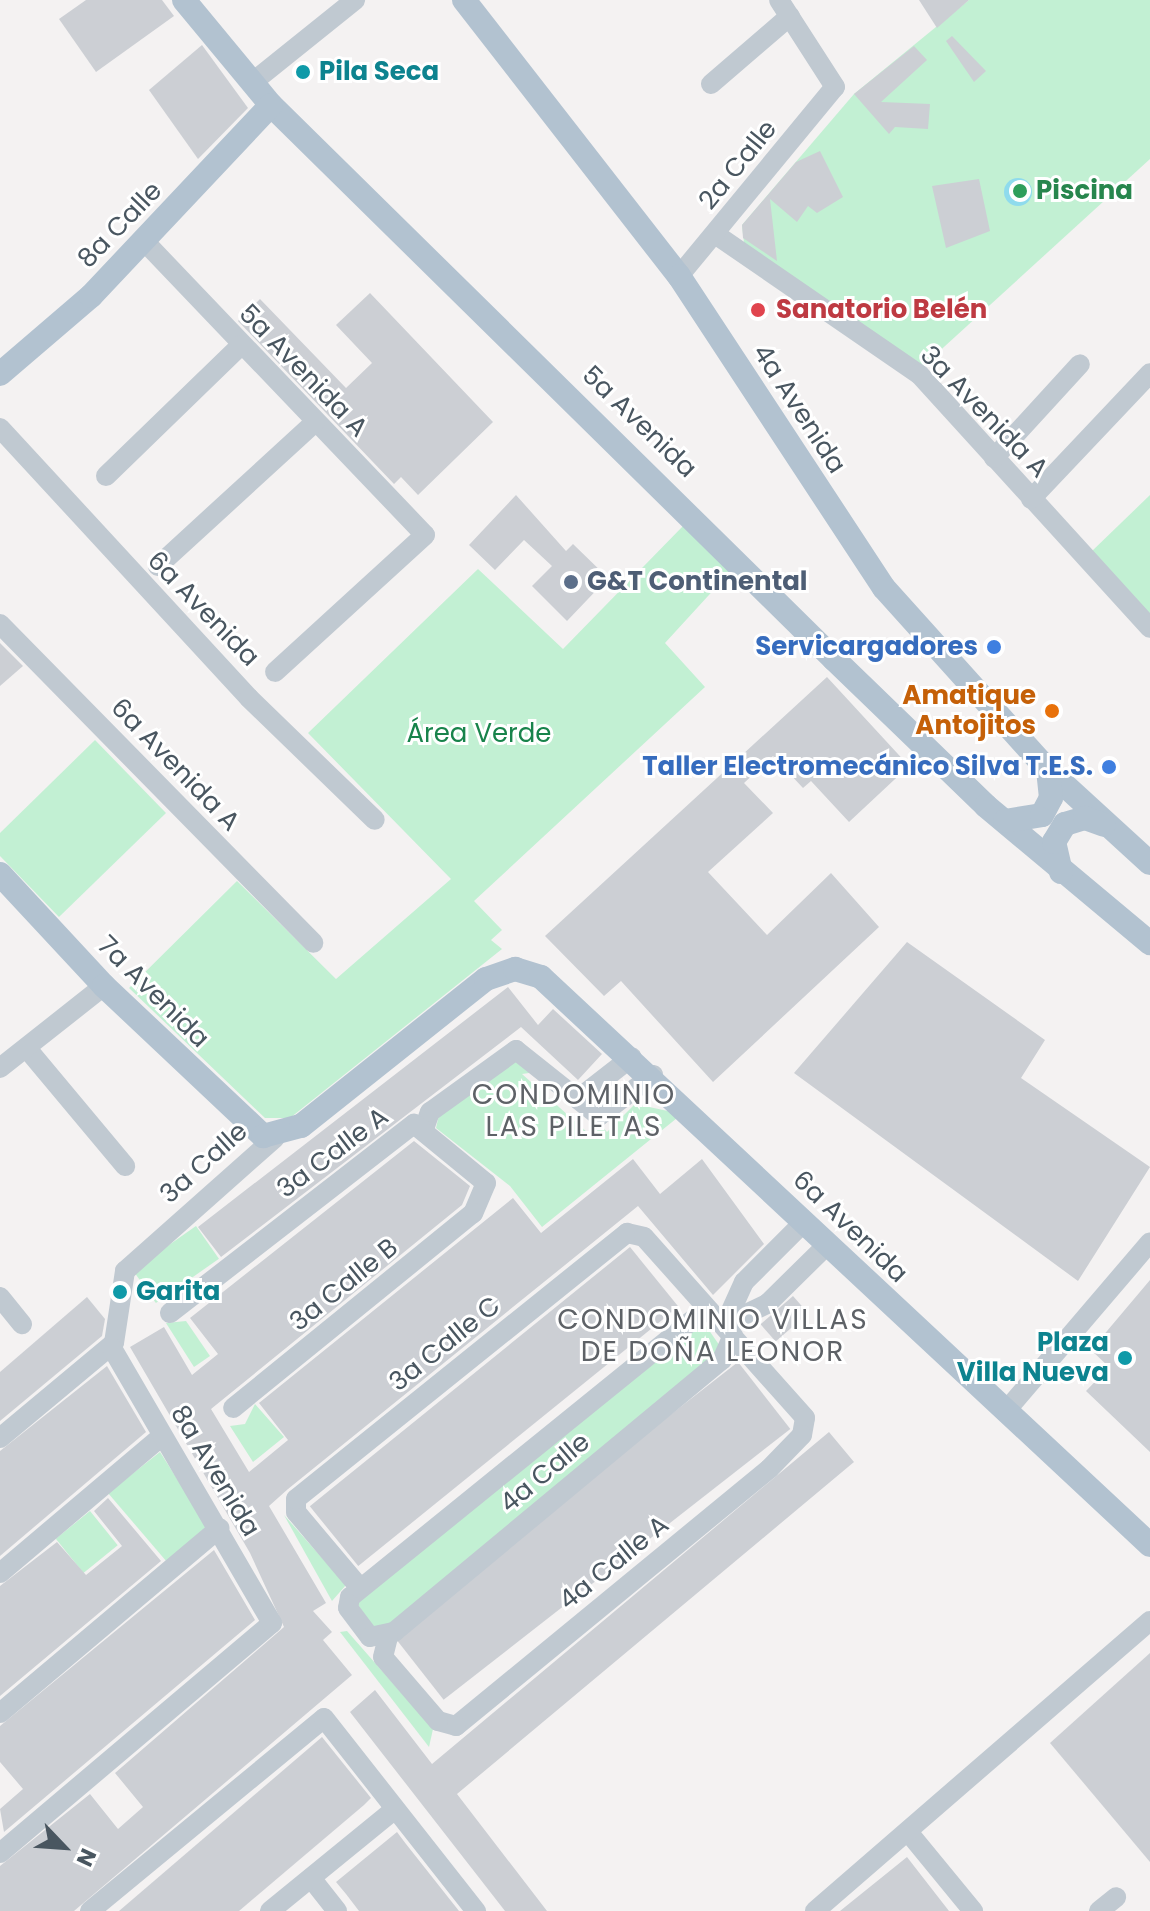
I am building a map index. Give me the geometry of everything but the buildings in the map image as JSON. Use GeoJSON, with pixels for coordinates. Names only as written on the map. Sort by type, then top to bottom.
{"type":"FeatureCollection","features":[{"type":"Feature","properties":{"kind":"main road","name":"5a Avenida"},"geometry":{"type":"LineString","coordinates":[[184,0],[271,105],[1005,821],[1064,875],[1150,943]]}},
{"type":"Feature","properties":{"kind":"main road","name":"4a Avenida"},"geometry":{"type":"LineString","coordinates":[[464,0],[679,276],[884,588],[1048,770],[1150,863]]}},
{"type":"Feature","properties":{"kind":"main road","name":"8a Calle"},"geometry":{"type":"LineString","coordinates":[[0,374],[145,242],[271,105]]}},
{"type":"Feature","properties":{"kind":"main road"},"geometry":{"type":"LineString","coordinates":[[1005,821],[1042,815],[1051,798],[1048,770]]}},
{"type":"Feature","properties":{"kind":"main road"},"geometry":{"type":"LineString","coordinates":[[1064,875],[1053,852],[1065,824],[1085,818],[1110,828]]}},
{"type":"Feature","properties":{"kind":"main road","name":"7a Avenida"},"geometry":{"type":"LineString","coordinates":[[0,874],[104,986],[253,1130],[275,1138]]}},
{"type":"Feature","properties":{"kind":"main road","name":"6a Avenida"},"geometry":{"type":"LineString","coordinates":[[503,971],[541,977],[653,1075],[827,1245],[1150,1545]]}},
{"type":"Feature","properties":{"kind":"main road","name":"3a Calle"},"geometry":{"type":"LineString","coordinates":[[275,1138],[301,1126],[503,971]]}},
{"type":"Feature","properties":{"kind":"street"},"geometry":{"type":"LineString","coordinates":[[253,82],[355,0]]}},
{"type":"Feature","properties":{"kind":"street"},"geometry":{"type":"LineString","coordinates":[[711,84],[784,8]]}},
{"type":"Feature","properties":{"kind":"street","name":"2a Calle"},"geometry":{"type":"LineString","coordinates":[[679,276],[835,87],[784,8]]}},
{"type":"Feature","properties":{"kind":"street","name":"3a Avenida A"},"geometry":{"type":"LineString","coordinates":[[715,234],[919,374],[1150,628]]}},
{"type":"Feature","properties":{"kind":"street","name":"5a Avenida A"},"geometry":{"type":"LineString","coordinates":[[145,242],[425,535],[275,672]]}},
{"type":"Feature","properties":{"kind":"street"},"geometry":{"type":"LineString","coordinates":[[106,476],[241,345]]}},
{"type":"Feature","properties":{"kind":"street"},"geometry":{"type":"LineString","coordinates":[[994,458],[1080,364]]}},
{"type":"Feature","properties":{"kind":"street"},"geometry":{"type":"LineString","coordinates":[[1031,499],[1150,373]]}},
{"type":"Feature","properties":{"kind":"street"},"geometry":{"type":"LineString","coordinates":[[158,566],[315,422]]}},
{"type":"Feature","properties":{"kind":"street","name":"6a Avenida"},"geometry":{"type":"LineString","coordinates":[[0,428],[249,698],[375,820]]}},
{"type":"Feature","properties":{"kind":"street","name":"6a Avenida A"},"geometry":{"type":"LineString","coordinates":[[0,624],[313,943]]}},
{"type":"Feature","properties":{"kind":"street"},"geometry":{"type":"LineString","coordinates":[[2,1070],[29,1051],[104,986]]}},
{"type":"Feature","properties":{"kind":"street"},"geometry":{"type":"LineString","coordinates":[[29,1051],[125,1166]]}},
{"type":"Feature","properties":{"kind":"street","name":"3a Calle A"},"geometry":{"type":"LineString","coordinates":[[170,1313],[390,1138],[414,1124],[424,1129],[430,1112],[522,1051],[578,1099]]}},
{"type":"Feature","properties":{"kind":"street"},"geometry":{"type":"LineString","coordinates":[[632,1057],[578,1099],[599,1116],[653,1075]]}},
{"type":"Feature","properties":{"kind":"street","name":"3a Calle B"},"geometry":{"type":"LineString","coordinates":[[233,1408],[485,1199],[486,1183],[424,1129]]}},
{"type":"Feature","properties":{"kind":"street","name":"3a Calle"},"geometry":{"type":"LineString","coordinates":[[111,1346],[121,1276],[275,1138]]}},
{"type":"Feature","properties":{"kind":"street","name":"4a Calle"},"geometry":{"type":"LineString","coordinates":[[706,1309],[360,1588],[347,1605],[383,1638],[722,1360],[744,1282],[804,1222]]}},
{"type":"Feature","properties":{"kind":"street","name":"3a Calle C"},"geometry":{"type":"LineString","coordinates":[[360,1588],[294,1502],[633,1231],[706,1309]]}},
{"type":"Feature","properties":{"kind":"street"},"geometry":{"type":"LineString","coordinates":[[1005,1412],[1150,1242]]}},
{"type":"Feature","properties":{"kind":"street"},"geometry":{"type":"LineString","coordinates":[[706,1309],[729,1329],[767,1304],[827,1245]]}},
{"type":"Feature","properties":{"kind":"street"},"geometry":{"type":"LineString","coordinates":[[0,1297],[22,1324]]}},
{"type":"Feature","properties":{"kind":"street","name":"4a Calle A"},"geometry":{"type":"LineString","coordinates":[[383,1638],[383,1657],[449,1727],[757,1480],[805,1430],[802,1414],[729,1329]]}},
{"type":"Feature","properties":{"kind":"street"},"geometry":{"type":"LineString","coordinates":[[0,1438],[111,1346]]}},
{"type":"Feature","properties":{"kind":"street","name":"8a Avenida"},"geometry":{"type":"LineString","coordinates":[[1,1852],[272,1623],[220,1528],[162,1436],[111,1346]]}},
{"type":"Feature","properties":{"kind":"street"},"geometry":{"type":"LineString","coordinates":[[0,1573],[162,1436]]}},
{"type":"Feature","properties":{"kind":"street"},"geometry":{"type":"LineString","coordinates":[[0,1713],[220,1528]]}},
{"type":"Feature","properties":{"kind":"street"},"geometry":{"type":"LineString","coordinates":[[824,1908],[1150,1621]]}},
{"type":"Feature","properties":{"kind":"street"},"geometry":{"type":"LineString","coordinates":[[90,1911],[324,1718],[476,1911]]}},
{"type":"Feature","properties":{"kind":"street"},"geometry":{"type":"LineString","coordinates":[[270,1911],[395,1809]]}},
{"type":"Feature","properties":{"kind":"street"},"geometry":{"type":"LineString","coordinates":[[909,1833],[973,1911]]}},
{"type":"Feature","properties":{"kind":"street"},"geometry":{"type":"LineString","coordinates":[[311,1878],[337,1911]]}},
{"type":"Feature","properties":{"kind":"street"},"geometry":{"type":"LineString","coordinates":[[1099,1911],[1116,1897]]}},
{"type":"Feature","properties":{"kind":"green space"},"geometry":{"type":"Polygon","coordinates":[[[969,0],[1150,0],[1150,159],[922,367],[744,243],[742,225],[854,94],[969,0]]]}},
{"type":"Feature","properties":{"kind":"green space"},"geometry":{"type":"Polygon","coordinates":[[[1150,495],[1150,615],[1091,552],[1150,495]]]}},
{"type":"Feature","properties":{"kind":"green space","name":"Área Verde"},"geometry":{"type":"Polygon","coordinates":[[[683,526],[730,572],[665,643],[705,687],[474,901],[502,930],[491,940],[502,949],[290,1118],[265,1118],[129,988],[237,881],[336,979],[451,879],[308,733],[478,569],[563,649],[683,526]]]}},
{"type":"Feature","properties":{"kind":"green space"},"geometry":{"type":"Polygon","coordinates":[[[95,740],[166,813],[59,917],[0,856],[0,833],[95,740]]]}},
{"type":"Feature","properties":{"kind":"green space"},"geometry":{"type":"Polygon","coordinates":[[[514,1059],[536,1072],[522,1074],[588,1133],[602,1126],[607,1132],[635,1104],[682,1114],[542,1227],[510,1186],[436,1128],[439,1115],[514,1059]]]}},
{"type":"Feature","properties":{"kind":"green space"},"geometry":{"type":"Polygon","coordinates":[[[196,1226],[219,1259],[156,1303],[133,1270],[196,1226]]]}},
{"type":"Feature","properties":{"kind":"green space"},"geometry":{"type":"Polygon","coordinates":[[[186,1321],[210,1356],[194,1367],[166,1323],[186,1321]]]}},
{"type":"Feature","properties":{"kind":"green space"},"geometry":{"type":"Polygon","coordinates":[[[704,1323],[722,1349],[383,1632],[373,1631],[356,1601],[704,1323]]]}},
{"type":"Feature","properties":{"kind":"green space"},"geometry":{"type":"Polygon","coordinates":[[[255,1404],[284,1437],[253,1462],[230,1426],[245,1424],[255,1404]]]}},
{"type":"Feature","properties":{"kind":"green space"},"geometry":{"type":"Polygon","coordinates":[[[160,1452],[207,1526],[167,1562],[108,1493],[160,1452]]]}},
{"type":"Feature","properties":{"kind":"green space"},"geometry":{"type":"Polygon","coordinates":[[[90,1511],[118,1545],[83,1573],[56,1539],[90,1511]]]}},
{"type":"Feature","properties":{"kind":"green space"},"geometry":{"type":"Polygon","coordinates":[[[284,1515],[346,1585],[332,1601],[284,1515]]]}},
{"type":"Feature","properties":{"kind":"green space"},"geometry":{"type":"Polygon","coordinates":[[[347,1631],[433,1729],[429,1747],[340,1632],[347,1631]]]}},
{"type":"Feature","properties":{"kind":"water","name":"Piscina"},"geometry":{"type":"Polygon","coordinates":[[[1018,178],[1028,182],[1032,192],[1028,202],[1018,206],[1008,202],[1004,192],[1008,182],[1018,178]]]}},
{"type":"Feature","properties":{"kind":"place","name":"Pila Seca"},"geometry":{"type":"Point","coordinates":[303,72]}},
{"type":"Feature","properties":{"kind":"place","name":"Piscina"},"geometry":{"type":"Point","coordinates":[1020,191]}},
{"type":"Feature","properties":{"kind":"place","name":"Sanatorio Belén"},"geometry":{"type":"Point","coordinates":[758,310]}},
{"type":"Feature","properties":{"kind":"place","name":"G&T Continental"},"geometry":{"type":"Point","coordinates":[571,582]}},
{"type":"Feature","properties":{"kind":"place","name":"Servicargadores"},"geometry":{"type":"Point","coordinates":[994,647]}},
{"type":"Feature","properties":{"kind":"place","name":"Amatique Antojitos"},"geometry":{"type":"Point","coordinates":[1052,711]}},
{"type":"Feature","properties":{"kind":"place","name":"Taller Electromecánico Silva T.E.S."},"geometry":{"type":"Point","coordinates":[1109,767]}},
{"type":"Feature","properties":{"kind":"place","name":"Garita"},"geometry":{"type":"Point","coordinates":[120,1292]}},
{"type":"Feature","properties":{"kind":"place","name":"Plaza Villa Nueva"},"geometry":{"type":"Point","coordinates":[1125,1358]}},
{"type":"Feature","properties":{"kind":"district","name":"CONDOMINIO LAS PILETAS"},"geometry":{"type":"Point","coordinates":[574,1111]}},
{"type":"Feature","properties":{"kind":"district","name":"CONDOMINIO VILLAS DE DOÑA LEONOR"},"geometry":{"type":"Point","coordinates":[713,1336]}}]}
